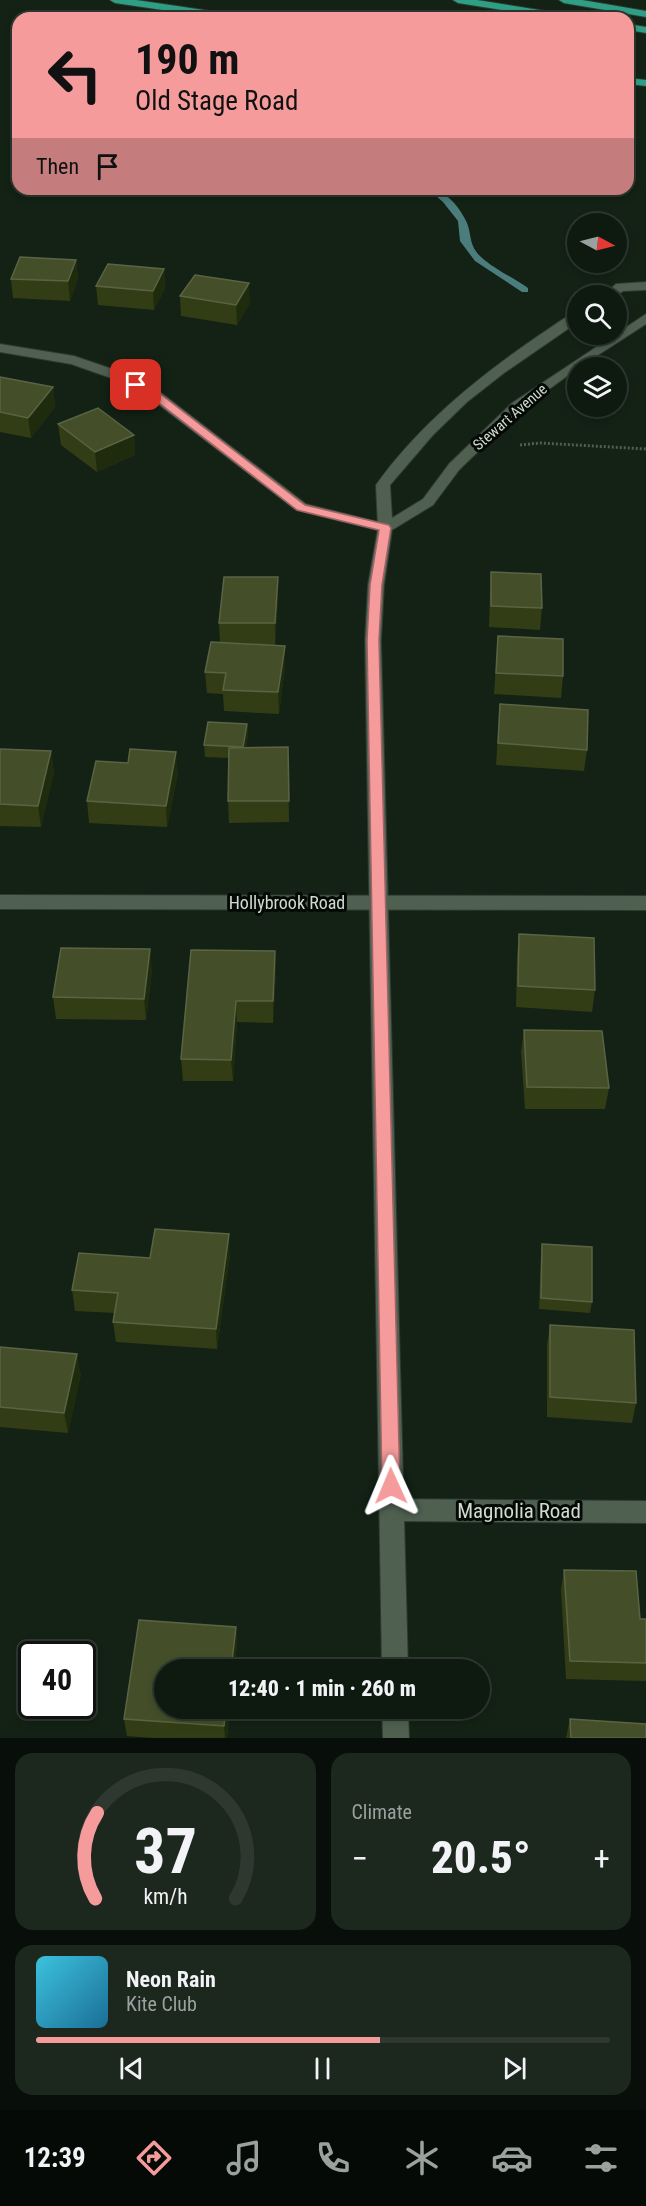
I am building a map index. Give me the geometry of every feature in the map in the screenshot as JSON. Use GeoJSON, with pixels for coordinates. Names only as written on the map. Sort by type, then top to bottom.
{"type":"FeatureCollection","features":[{"type":"Feature","properties":{"kind":"highway"},"geometry":{"type":"LineString","coordinates":[[115,0],[197,12]]}},
{"type":"Feature","properties":{"kind":"highway"},"geometry":{"type":"LineString","coordinates":[[458,0],[533,12]]}},
{"type":"Feature","properties":{"kind":"highway"},"geometry":{"type":"LineString","coordinates":[[564,0],[646,14]]}},
{"type":"Feature","properties":{"kind":"street"},"geometry":{"type":"LineString","coordinates":[[627,287],[646,286]]}},
{"type":"Feature","properties":{"kind":"street","name":"Stewart Avenue"},"geometry":{"type":"LineString","coordinates":[[385,528],[428,502],[454,467],[517,406],[646,318]]}},
{"type":"Feature","properties":{"kind":"street"},"geometry":{"type":"LineString","coordinates":[[394,1659],[373,640],[376,585],[385,528],[383,485],[428,432],[492,376],[567,324]]}},
{"type":"Feature","properties":{"kind":"street"},"geometry":{"type":"LineString","coordinates":[[0,348],[74,360],[116,375],[155,395],[301,507],[385,528]]}},
{"type":"Feature","properties":{"kind":"street","name":"Hollybrook Road"},"geometry":{"type":"LineString","coordinates":[[0,902],[646,903]]}},
{"type":"Feature","properties":{"kind":"street","name":"Magnolia Road"},"geometry":{"type":"LineString","coordinates":[[392,1510],[646,1512]]}},
{"type":"Feature","properties":{"kind":"street"},"geometry":{"type":"LineString","coordinates":[[395,1719],[396,1738]]}},
{"type":"Feature","properties":{"kind":"path"},"geometry":{"type":"LineString","coordinates":[[519,445],[540,443],[646,449]]}},
{"type":"Feature","properties":{"kind":"building"},"geometry":{"type":"Polygon","coordinates":[[[20,257],[76,260],[68,281],[11,279],[20,257]]]}},
{"type":"Feature","properties":{"kind":"building"},"geometry":{"type":"Polygon","coordinates":[[[108,264],[164,269],[153,291],[96,286],[108,264]]]}},
{"type":"Feature","properties":{"kind":"building"},"geometry":{"type":"Polygon","coordinates":[[[195,275],[249,283],[236,305],[180,296],[195,275]]]}},
{"type":"Feature","properties":{"kind":"building"},"geometry":{"type":"Polygon","coordinates":[[[0,377],[53,387],[28,418],[0,412],[0,377]]]}},
{"type":"Feature","properties":{"kind":"building"},"geometry":{"type":"Polygon","coordinates":[[[98,408],[134,435],[95,452],[58,424],[98,408]]]}},
{"type":"Feature","properties":{"kind":"building"},"geometry":{"type":"Polygon","coordinates":[[[491,572],[541,574],[542,608],[491,606],[491,572]]]}},
{"type":"Feature","properties":{"kind":"building"},"geometry":{"type":"Polygon","coordinates":[[[224,577],[278,577],[275,623],[219,623],[224,577]]]}},
{"type":"Feature","properties":{"kind":"building"},"geometry":{"type":"Polygon","coordinates":[[[498,636],[563,639],[563,676],[496,673],[498,636]]]}},
{"type":"Feature","properties":{"kind":"building"},"geometry":{"type":"Polygon","coordinates":[[[211,642],[285,646],[278,692],[223,690],[226,673],[205,672],[211,642]]]}},
{"type":"Feature","properties":{"kind":"building"},"geometry":{"type":"Polygon","coordinates":[[[500,704],[588,710],[587,750],[498,743],[500,704]]]}},
{"type":"Feature","properties":{"kind":"building"},"geometry":{"type":"Polygon","coordinates":[[[208,722],[247,724],[243,747],[204,745],[208,722]]]}},
{"type":"Feature","properties":{"kind":"building"},"geometry":{"type":"Polygon","coordinates":[[[288,747],[289,801],[228,801],[229,748],[288,747]]]}},
{"type":"Feature","properties":{"kind":"building"},"geometry":{"type":"Polygon","coordinates":[[[0,749],[51,751],[38,806],[0,804],[0,749]]]}},
{"type":"Feature","properties":{"kind":"building"},"geometry":{"type":"Polygon","coordinates":[[[130,749],[176,752],[166,806],[87,801],[96,761],[128,763],[130,749]]]}},
{"type":"Feature","properties":{"kind":"building"},"geometry":{"type":"Polygon","coordinates":[[[519,934],[594,938],[595,990],[518,986],[519,934]]]}},
{"type":"Feature","properties":{"kind":"building"},"geometry":{"type":"Polygon","coordinates":[[[61,948],[150,949],[144,999],[53,997],[61,948]]]}},
{"type":"Feature","properties":{"kind":"building"},"geometry":{"type":"Polygon","coordinates":[[[191,950],[275,951],[273,1001],[236,1001],[231,1060],[181,1059],[191,950]]]}},
{"type":"Feature","properties":{"kind":"building"},"geometry":{"type":"Polygon","coordinates":[[[524,1030],[602,1031],[609,1088],[527,1087],[524,1030]]]}},
{"type":"Feature","properties":{"kind":"building"},"geometry":{"type":"Polygon","coordinates":[[[155,1229],[229,1234],[216,1329],[113,1322],[118,1293],[72,1290],[79,1253],[150,1258],[155,1229]]]}},
{"type":"Feature","properties":{"kind":"building"},"geometry":{"type":"Polygon","coordinates":[[[542,1244],[592,1247],[592,1302],[541,1298],[542,1244]]]}},
{"type":"Feature","properties":{"kind":"building"},"geometry":{"type":"Polygon","coordinates":[[[550,1325],[634,1330],[636,1403],[550,1397],[550,1325]]]}},
{"type":"Feature","properties":{"kind":"building"},"geometry":{"type":"Polygon","coordinates":[[[0,1347],[77,1354],[64,1413],[0,1407],[0,1347]]]}},
{"type":"Feature","properties":{"kind":"building"},"geometry":{"type":"Polygon","coordinates":[[[564,1570],[636,1571],[640,1619],[646,1619],[646,1663],[570,1661],[564,1570]]]}},
{"type":"Feature","properties":{"kind":"building"},"geometry":{"type":"Polygon","coordinates":[[[139,1620],[236,1627],[232,1659],[154,1659],[154,1719],[225,1719],[224,1726],[124,1719],[139,1620]]]}},
{"type":"Feature","properties":{"kind":"building"},"geometry":{"type":"Polygon","coordinates":[[[570,1719],[646,1724],[646,1738],[571,1738],[570,1719]]]}},
{"type":"Feature","properties":{"kind":"waterway"},"geometry":{"type":"LineString","coordinates":[[440,195],[462,221],[465,241],[478,259],[525,290]]}},
{"type":"Feature","properties":{"kind":"route"},"geometry":{"type":"LineString","coordinates":[[136,385],[155,395],[301,507],[385,528],[376,585],[373,640],[391,1486]]}}]}
